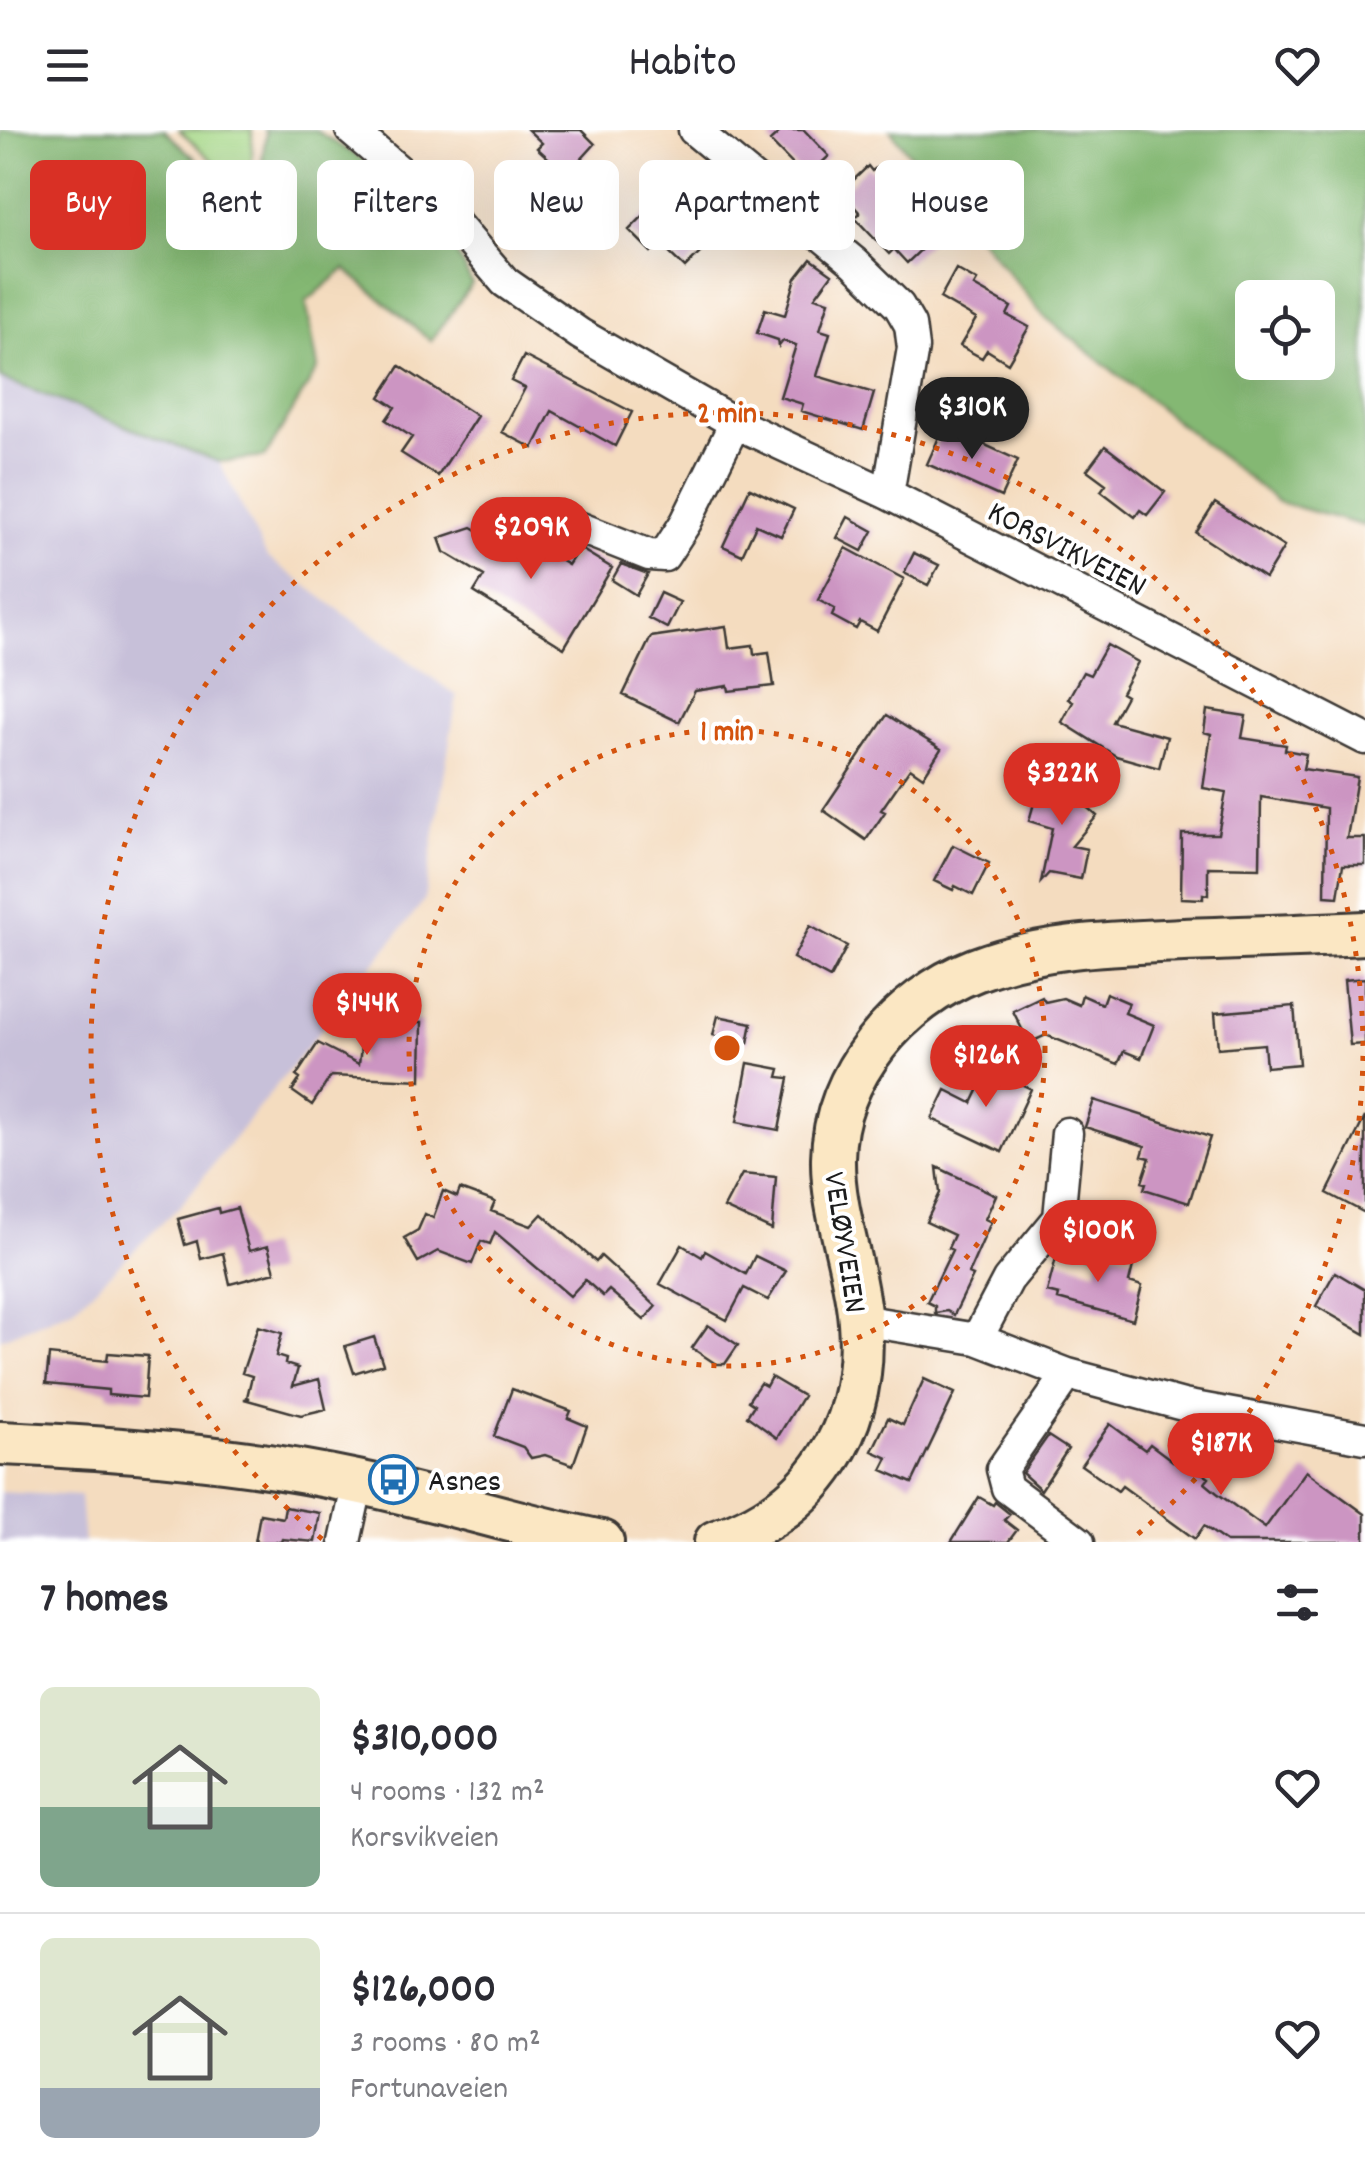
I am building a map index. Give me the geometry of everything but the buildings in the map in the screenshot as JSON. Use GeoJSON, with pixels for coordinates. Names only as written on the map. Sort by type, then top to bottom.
{"type":"FeatureCollection","features":[{"type":"Feature","properties":{"kind":"main road","name":"VELØYVEIEN"},"geometry":{"type":"LineString","coordinates":[[716,1542],[744,1533],[779,1514],[806,1488],[837,1448],[853,1411],[860,1368],[860,1320],[833,1160],[837,1122],[849,1089],[889,1028],[950,981],[1042,950],[1096,943],[1365,933]]}},
{"type":"Feature","properties":{"kind":"main road"},"geometry":{"type":"LineString","coordinates":[[0,1443],[203,1457],[358,1482],[602,1542]]}},
{"type":"Feature","properties":{"kind":"street","name":"KORSVIKVEIEN"},"geometry":{"type":"LineString","coordinates":[[351,130],[439,206],[505,282],[580,334],[735,423],[888,494],[1365,739]]}},
{"type":"Feature","properties":{"kind":"street"},"geometry":{"type":"LineString","coordinates":[[694,130],[855,263],[899,306],[910,325],[914,348],[888,494]]}},
{"type":"Feature","properties":{"kind":"street"},"geometry":{"type":"LineString","coordinates":[[563,522],[649,555],[664,556],[686,522],[735,423]]}},
{"type":"Feature","properties":{"kind":"street"},"geometry":{"type":"LineString","coordinates":[[977,1339],[1008,1280],[1060,1218],[1067,1132]]}},
{"type":"Feature","properties":{"kind":"street"},"geometry":{"type":"LineString","coordinates":[[860,1320],[977,1339],[1068,1374],[1183,1404],[1365,1438]]}},
{"type":"Feature","properties":{"kind":"street"},"geometry":{"type":"LineString","coordinates":[[1068,1374],[1002,1469],[1006,1488],[1079,1542]]}},
{"type":"Feature","properties":{"kind":"street"},"geometry":{"type":"LineString","coordinates":[[344,1542],[358,1482]]}},
{"type":"Feature","properties":{"kind":"shaded area"},"geometry":{"type":"Polygon","coordinates":[[[0,378],[219,462],[267,557],[457,696],[424,901],[181,1205],[73,1309],[0,1339],[0,378]]]}},
{"type":"Feature","properties":{"kind":"shaded area"},"geometry":{"type":"Polygon","coordinates":[[[0,1492],[80,1496],[84,1542],[0,1542],[0,1492]]]}},
{"type":"Feature","properties":{"kind":"green space"},"geometry":{"type":"Polygon","coordinates":[[[0,130],[164,130],[197,160],[166,160],[166,250],[297,250],[297,160],[262,160],[264,130],[315,130],[363,160],[317,160],[317,250],[455,250],[472,284],[431,341],[345,269],[306,302],[318,368],[265,457],[219,462],[0,378],[0,130]]]}},
{"type":"Feature","properties":{"kind":"green space"},"geometry":{"type":"Polygon","coordinates":[[[179,130],[252,130],[252,160],[212,160],[179,130]]]}},
{"type":"Feature","properties":{"kind":"green space"},"geometry":{"type":"Polygon","coordinates":[[[890,130],[1365,130],[1365,526],[1278,502],[1045,317],[989,250],[1024,250],[1024,160],[915,160],[890,130]]]}},
{"type":"Feature","properties":{"kind":"place","name":"Asnes"},"geometry":{"type":"Point","coordinates":[393,1479]}}]}
